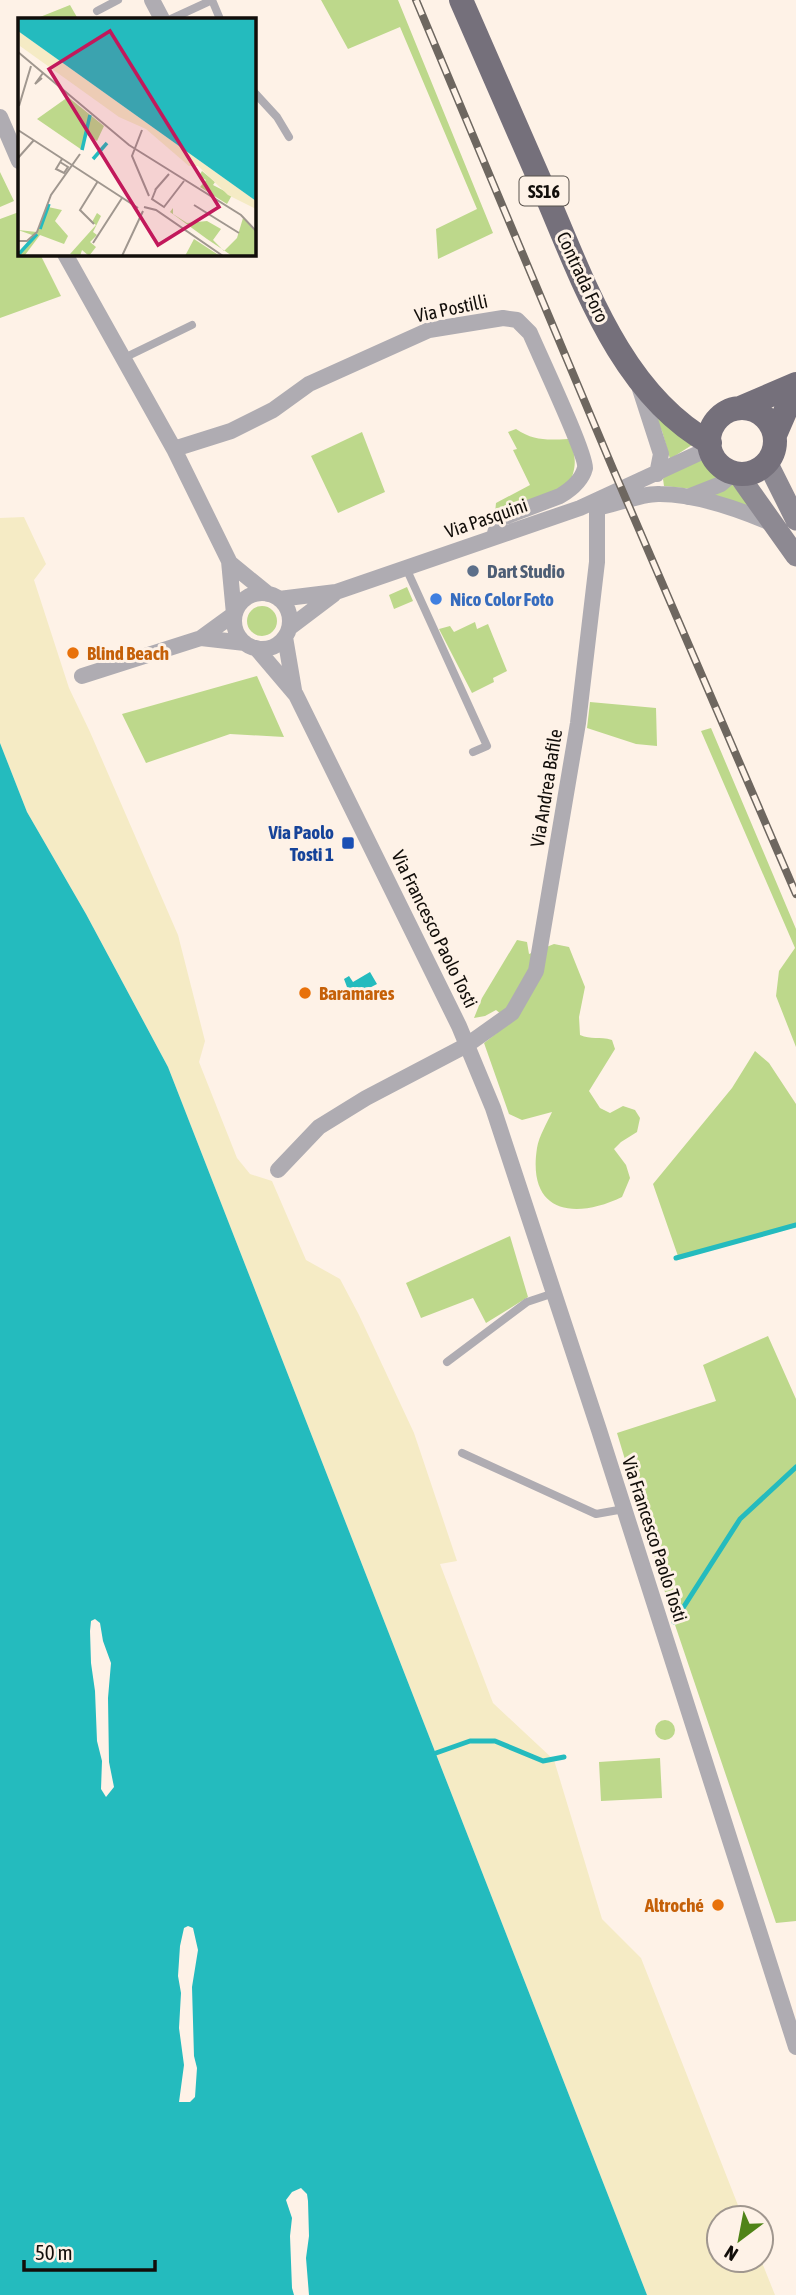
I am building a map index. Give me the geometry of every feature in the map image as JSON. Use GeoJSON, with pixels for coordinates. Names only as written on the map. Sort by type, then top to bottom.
{"type":"FeatureCollection","features":[{"type":"Feature","properties":{"kind":"main road","name":"Contrada Foro"},"geometry":{"type":"LineString","coordinates":[[461,0],[578,269],[611,337],[642,385],[672,418],[710,446]]}},
{"type":"Feature","properties":{"kind":"main road"},"geometry":{"type":"LineString","coordinates":[[710,446],[711,431],[730,411],[796,384]]}},
{"type":"Feature","properties":{"kind":"main road"},"geometry":{"type":"LineString","coordinates":[[642,385],[699,416],[730,411],[759,412],[772,425],[775,446],[768,462],[753,472],[735,473]]}},
{"type":"Feature","properties":{"kind":"main road"},"geometry":{"type":"LineString","coordinates":[[775,435],[788,405],[796,394]]}},
{"type":"Feature","properties":{"kind":"main road","name":"SS16"},"geometry":{"type":"LineString","coordinates":[[710,446],[719,464],[735,473],[796,556]]}},
{"type":"Feature","properties":{"kind":"main road"},"geometry":{"type":"LineString","coordinates":[[768,462],[796,520]]}},
{"type":"Feature","properties":{"kind":"street"},"geometry":{"type":"LineString","coordinates":[[152,0],[161,18]]}},
{"type":"Feature","properties":{"kind":"street"},"geometry":{"type":"LineString","coordinates":[[0,117],[18,159]]}},
{"type":"Feature","properties":{"kind":"street"},"geometry":{"type":"LineString","coordinates":[[66,256],[174,449],[230,563],[235,631],[293,690]]}},
{"type":"Feature","properties":{"kind":"street","name":"Via Postilli"},"geometry":{"type":"LineString","coordinates":[[174,449],[243,425],[273,410],[309,384],[429,330],[503,318],[517,320],[530,333],[577,440],[584,460],[584,470],[569,491],[499,519],[494,537]]}},
{"type":"Feature","properties":{"kind":"street"},"geometry":{"type":"LineString","coordinates":[[642,385],[661,454],[657,474]]}},
{"type":"Feature","properties":{"kind":"street"},"geometry":{"type":"LineString","coordinates":[[657,474],[710,446]]}},
{"type":"Feature","properties":{"kind":"street"},"geometry":{"type":"LineString","coordinates":[[688,497],[721,484],[735,473]]}},
{"type":"Feature","properties":{"kind":"street","name":"Via Pasquini"},"geometry":{"type":"LineString","coordinates":[[273,596],[336,592],[580,508],[657,474]]}},
{"type":"Feature","properties":{"kind":"street","name":"Via Pasquini"},"geometry":{"type":"LineString","coordinates":[[580,508],[597,508],[659,493],[688,497]]}},
{"type":"Feature","properties":{"kind":"street"},"geometry":{"type":"LineString","coordinates":[[688,497],[771,523]]}},
{"type":"Feature","properties":{"kind":"street","name":"Via Andrea Bafile"},"geometry":{"type":"LineString","coordinates":[[467,1045],[512,1013],[536,971],[577,730],[597,562],[597,508]]}},
{"type":"Feature","properties":{"kind":"street"},"geometry":{"type":"LineString","coordinates":[[230,563],[273,596],[288,612],[287,633],[293,690]]}},
{"type":"Feature","properties":{"kind":"street","name":"Via Pasquini"},"geometry":{"type":"LineString","coordinates":[[287,633],[336,592]]}},
{"type":"Feature","properties":{"kind":"street"},"geometry":{"type":"LineString","coordinates":[[82,676],[201,638],[234,614],[250,595],[273,596]]}},
{"type":"Feature","properties":{"kind":"street"},"geometry":{"type":"LineString","coordinates":[[201,638],[272,648],[287,633]]}},
{"type":"Feature","properties":{"kind":"street","name":"Via Francesco Paolo Tosti"},"geometry":{"type":"LineString","coordinates":[[293,690],[467,1045],[493,1108],[796,2047]]}},
{"type":"Feature","properties":{"kind":"street"},"geometry":{"type":"LineString","coordinates":[[278,1170],[318,1127],[366,1098],[467,1045]]}},
{"type":"Feature","properties":{"kind":"lane"},"geometry":{"type":"LineString","coordinates":[[97,11],[118,0]]}},
{"type":"Feature","properties":{"kind":"lane"},"geometry":{"type":"LineString","coordinates":[[173,18],[212,0],[220,18]]}},
{"type":"Feature","properties":{"kind":"lane"},"geometry":{"type":"LineString","coordinates":[[256,94],[263,99],[289,137]]}},
{"type":"Feature","properties":{"kind":"lane"},"geometry":{"type":"LineString","coordinates":[[124,358],[192,325]]}},
{"type":"Feature","properties":{"kind":"lane"},"geometry":{"type":"LineString","coordinates":[[406,568],[487,746],[473,752]]}},
{"type":"Feature","properties":{"kind":"lane"},"geometry":{"type":"LineString","coordinates":[[447,1362],[527,1302],[554,1293]]}},
{"type":"Feature","properties":{"kind":"lane"},"geometry":{"type":"LineString","coordinates":[[462,1453],[596,1514],[624,1509]]}},
{"type":"Feature","properties":{"kind":"green space"},"geometry":{"type":"Polygon","coordinates":[[[321,0],[398,0],[493,233],[438,259],[436,229],[477,209],[400,27],[348,49],[321,0]]]}},
{"type":"Feature","properties":{"kind":"green space"},"geometry":{"type":"Polygon","coordinates":[[[70,5],[77,18],[40,18],[70,5]]]}},
{"type":"Feature","properties":{"kind":"green space"},"geometry":{"type":"Polygon","coordinates":[[[0,172],[14,201],[0,207],[0,172]]]}},
{"type":"Feature","properties":{"kind":"green space"},"geometry":{"type":"Polygon","coordinates":[[[18,212],[18,256],[41,256],[61,296],[0,318],[0,219],[18,212]]]}},
{"type":"Feature","properties":{"kind":"green space"},"geometry":{"type":"Polygon","coordinates":[[[651,412],[692,445],[670,459],[662,431],[651,412]]]}},
{"type":"Feature","properties":{"kind":"green space"},"geometry":{"type":"Polygon","coordinates":[[[516,429],[541,439],[568,439],[575,457],[573,474],[568,487],[495,513],[496,503],[530,485],[513,450],[517,449],[508,432],[516,429]]]}},
{"type":"Feature","properties":{"kind":"green space"},"geometry":{"type":"Polygon","coordinates":[[[362,432],[385,492],[338,513],[311,456],[362,432]]]}},
{"type":"Feature","properties":{"kind":"green space"},"geometry":{"type":"Polygon","coordinates":[[[703,458],[723,476],[692,489],[664,486],[665,475],[703,458]]]}},
{"type":"Feature","properties":{"kind":"green space"},"geometry":{"type":"Polygon","coordinates":[[[732,484],[751,508],[711,495],[732,484]]]}},
{"type":"Feature","properties":{"kind":"green space"},"geometry":{"type":"Polygon","coordinates":[[[407,587],[413,601],[394,609],[389,595],[407,587]]]}},
{"type":"Feature","properties":{"kind":"green space"},"geometry":{"type":"Polygon","coordinates":[[[262,606],[272,611],[277,621],[272,631],[262,636],[252,631],[247,621],[252,611],[262,606]]]}},
{"type":"Feature","properties":{"kind":"green space"},"geometry":{"type":"Polygon","coordinates":[[[475,622],[477,629],[488,624],[507,671],[493,678],[494,682],[472,693],[439,629],[450,626],[454,632],[475,622]]]}},
{"type":"Feature","properties":{"kind":"green space"},"geometry":{"type":"Polygon","coordinates":[[[257,676],[284,737],[230,734],[146,763],[122,714],[257,676]]]}},
{"type":"Feature","properties":{"kind":"green space"},"geometry":{"type":"Polygon","coordinates":[[[590,702],[656,708],[657,746],[636,744],[587,728],[590,702]]]}},
{"type":"Feature","properties":{"kind":"green space"},"geometry":{"type":"Polygon","coordinates":[[[711,728],[796,929],[796,1047],[776,996],[779,971],[795,948],[701,731],[711,728]]]}},
{"type":"Feature","properties":{"kind":"green space"},"geometry":{"type":"Polygon","coordinates":[[[517,940],[527,942],[529,954],[554,944],[569,947],[585,987],[579,1017],[580,1035],[612,1040],[615,1049],[589,1091],[600,1108],[610,1113],[623,1106],[635,1110],[640,1118],[637,1132],[614,1149],[626,1165],[630,1178],[622,1197],[604,1204],[571,1209],[558,1206],[547,1198],[539,1186],[536,1170],[537,1148],[552,1112],[522,1120],[509,1114],[484,1043],[511,1022],[496,1010],[474,1018],[482,998],[517,940]]]}},
{"type":"Feature","properties":{"kind":"green space"},"geometry":{"type":"Polygon","coordinates":[[[755,1051],[769,1063],[796,1104],[796,1227],[679,1259],[653,1184],[732,1088],[755,1051]]]}},
{"type":"Feature","properties":{"kind":"green space"},"geometry":{"type":"Polygon","coordinates":[[[510,1236],[528,1297],[486,1323],[473,1298],[421,1318],[406,1283],[510,1236]]]}},
{"type":"Feature","properties":{"kind":"green space"},"geometry":{"type":"Polygon","coordinates":[[[768,1336],[796,1399],[796,1921],[776,1923],[674,1622],[617,1433],[716,1401],[703,1365],[768,1336]]]}},
{"type":"Feature","properties":{"kind":"green space"},"geometry":{"type":"Polygon","coordinates":[[[665,1720],[672,1723],[675,1730],[672,1737],[665,1740],[658,1737],[655,1730],[658,1723],[665,1720]]]}},
{"type":"Feature","properties":{"kind":"green space"},"geometry":{"type":"Polygon","coordinates":[[[660,1758],[662,1798],[601,1801],[599,1762],[660,1758]]]}},
{"type":"Feature","properties":{"kind":"sand"},"geometry":{"type":"Polygon","coordinates":[[[24,517],[46,564],[34,580],[69,688],[178,935],[205,1041],[199,1062],[237,1158],[250,1174],[272,1181],[306,1260],[340,1279],[359,1315],[414,1433],[457,1561],[440,1564],[493,1703],[554,1760],[602,1919],[641,1958],[738,2204],[705,2204],[705,2274],[767,2274],[775,2295],[647,2295],[168,1067],[86,914],[27,812],[0,743],[0,518],[24,517]]]}},
{"type":"Feature","properties":{"kind":"water"},"geometry":{"type":"Polygon","coordinates":[[[0,743],[27,812],[86,914],[168,1067],[647,2295],[0,2295],[0,743]]]}},
{"type":"Feature","properties":{"kind":"water"},"geometry":{"type":"Polygon","coordinates":[[[370,972],[377,984],[354,996],[350,995],[344,979],[349,976],[353,982],[370,972]]]}},
{"type":"Feature","properties":{"kind":"pier"},"geometry":{"type":"Polygon","coordinates":[[[95,1619],[100,1623],[111,1663],[108,1698],[109,1762],[114,1787],[106,1797],[101,1789],[102,1761],[97,1741],[91,1663],[90,1631],[91,1621],[95,1619]]]}},
{"type":"Feature","properties":{"kind":"pier"},"geometry":{"type":"Polygon","coordinates":[[[184,1928],[193,1928],[198,1950],[192,1987],[194,2056],[197,2068],[195,2097],[190,2102],[179,2102],[184,2065],[179,2028],[181,1993],[178,1976],[180,1946],[184,1928]]]}},
{"type":"Feature","properties":{"kind":"pier"},"geometry":{"type":"Polygon","coordinates":[[[301,2188],[307,2194],[308,2201],[309,2236],[306,2258],[309,2295],[294,2295],[292,2288],[292,2218],[286,2200],[292,2192],[301,2188]]]}},
{"type":"Feature","properties":{"kind":"waterway"},"geometry":{"type":"LineString","coordinates":[[676,1258],[796,1225]]}},
{"type":"Feature","properties":{"kind":"waterway"},"geometry":{"type":"LineString","coordinates":[[674,1622],[740,1519],[796,1467]]}},
{"type":"Feature","properties":{"kind":"waterway"},"geometry":{"type":"LineString","coordinates":[[436,1753],[470,1741],[495,1741],[543,1761],[564,1757]]}},
{"type":"Feature","properties":{"kind":"railway"},"geometry":{"type":"LineString","coordinates":[[416,0],[613,469],[796,894]]}},
{"type":"Feature","properties":{"kind":"place","name":"Dart Studio"},"geometry":{"type":"Point","coordinates":[473,571]}},
{"type":"Feature","properties":{"kind":"place","name":"Nico Color Foto"},"geometry":{"type":"Point","coordinates":[436,599]}},
{"type":"Feature","properties":{"kind":"place","name":"Blind Beach"},"geometry":{"type":"Point","coordinates":[73,653]}},
{"type":"Feature","properties":{"kind":"place","name":"Via Paolo Tosti 1"},"geometry":{"type":"Point","coordinates":[348,843]}},
{"type":"Feature","properties":{"kind":"place","name":"Baramares"},"geometry":{"type":"Point","coordinates":[305,993]}},
{"type":"Feature","properties":{"kind":"place","name":"Altroché"},"geometry":{"type":"Point","coordinates":[718,1905]}}]}
